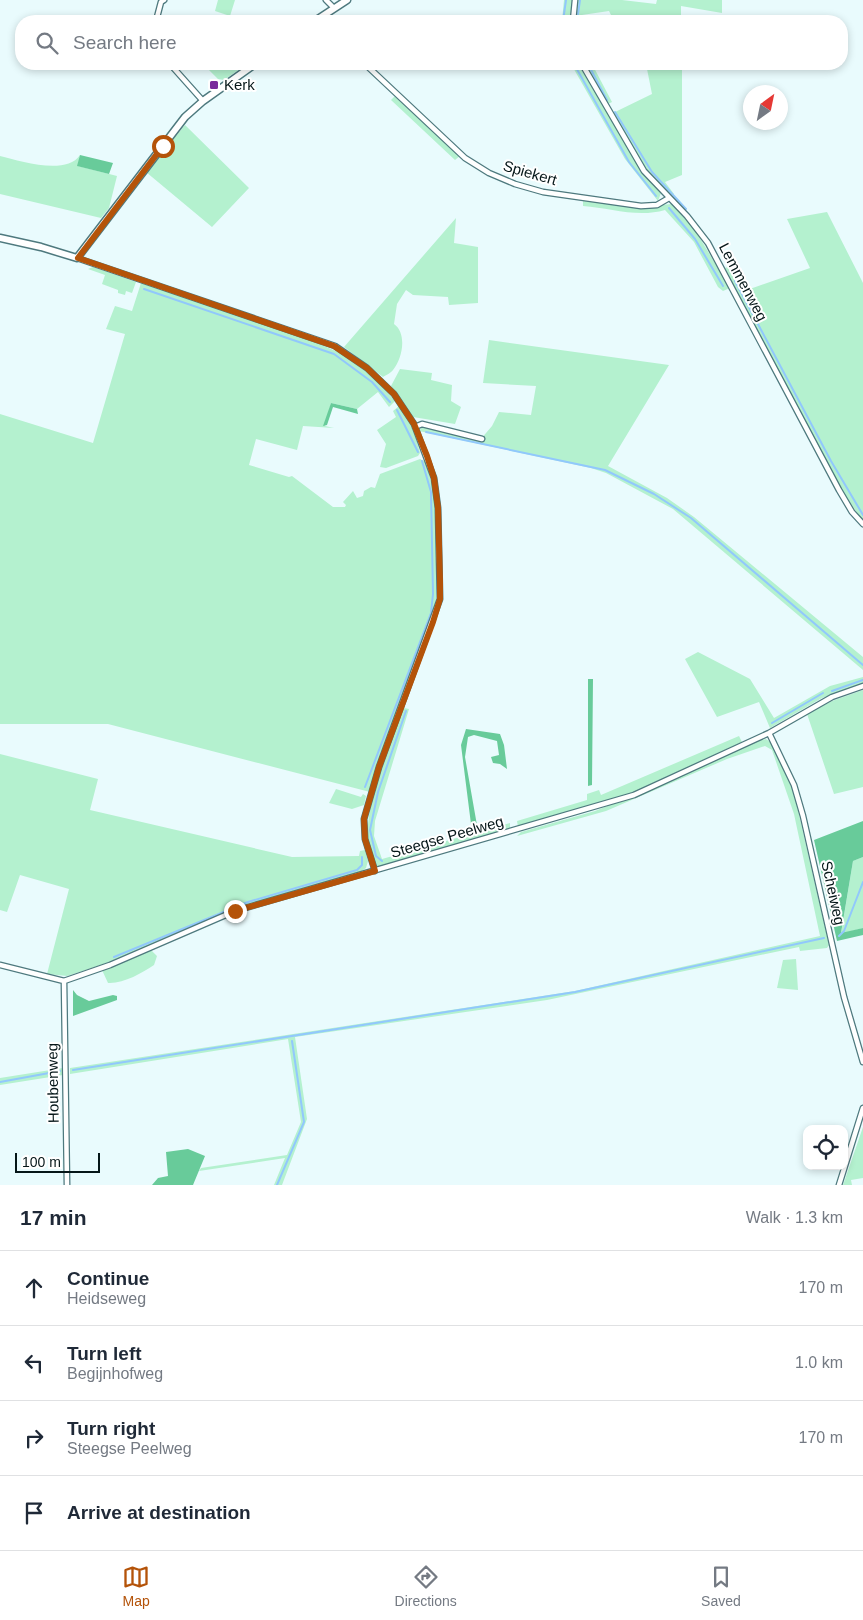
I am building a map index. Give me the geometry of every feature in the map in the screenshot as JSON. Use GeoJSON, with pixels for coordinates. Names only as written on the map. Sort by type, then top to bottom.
{"type":"FeatureCollection","features":[{"type":"Feature","properties":{"kind":"street"},"geometry":{"type":"LineString","coordinates":[[158,15],[164,0]]}},
{"type":"Feature","properties":{"kind":"street"},"geometry":{"type":"LineString","coordinates":[[326,0],[333,8]]}},
{"type":"Feature","properties":{"kind":"street"},"geometry":{"type":"LineString","coordinates":[[324,15],[347,0]]}},
{"type":"Feature","properties":{"kind":"street"},"geometry":{"type":"LineString","coordinates":[[573,15],[575,0]]}},
{"type":"Feature","properties":{"kind":"street"},"geometry":{"type":"LineString","coordinates":[[175,70],[203,101]]}},
{"type":"Feature","properties":{"kind":"street"},"geometry":{"type":"LineString","coordinates":[[78,258],[185,117],[203,101],[247,70]]}},
{"type":"Feature","properties":{"kind":"street","name":"Spiekert"},"geometry":{"type":"LineString","coordinates":[[371,70],[465,158],[489,173],[515,184],[543,192],[641,206],[656,205],[669,198]]}},
{"type":"Feature","properties":{"kind":"street","name":"Lemmenweg"},"geometry":{"type":"LineString","coordinates":[[585,70],[644,171],[687,216],[708,243],[839,490],[852,512],[863,524]]}},
{"type":"Feature","properties":{"kind":"street"},"geometry":{"type":"LineString","coordinates":[[0,238],[42,247],[78,258],[334,346],[367,368],[394,394],[415,427],[434,478],[438,508],[440,599],[379,767],[364,819],[365,839],[375,871]]}},
{"type":"Feature","properties":{"kind":"street"},"geometry":{"type":"LineString","coordinates":[[415,427],[422,424],[482,439]]}},
{"type":"Feature","properties":{"kind":"street","name":"Steegse Peelweg"},"geometry":{"type":"LineString","coordinates":[[64,981],[110,965],[235,911],[634,795],[769,733],[810,707],[863,686]]}},
{"type":"Feature","properties":{"kind":"street","name":"Scheiweg"},"geometry":{"type":"LineString","coordinates":[[769,733],[781,754],[796,793],[844,997],[863,1062]]}},
{"type":"Feature","properties":{"kind":"street"},"geometry":{"type":"LineString","coordinates":[[0,965],[64,981]]}},
{"type":"Feature","properties":{"kind":"street","name":"Houbenweg"},"geometry":{"type":"LineString","coordinates":[[64,981],[68,1185]]}},
{"type":"Feature","properties":{"kind":"street"},"geometry":{"type":"LineString","coordinates":[[839,1185],[863,1108]]}},
{"type":"Feature","properties":{"kind":"green space"},"geometry":{"type":"Polygon","coordinates":[[[218,0],[235,0],[230,15],[215,11],[218,0]]]}},
{"type":"Feature","properties":{"kind":"green space"},"geometry":{"type":"Polygon","coordinates":[[[564,0],[572,0],[571,15],[563,15],[564,0]]]}},
{"type":"Feature","properties":{"kind":"green space"},"geometry":{"type":"Polygon","coordinates":[[[577,0],[622,0],[656,4],[657,0],[722,0],[722,13],[681,6],[681,15],[611,15],[609,11],[575,15],[577,0]]]}},
{"type":"Feature","properties":{"kind":"green space"},"geometry":{"type":"Polygon","coordinates":[[[209,70],[238,70],[224,80],[218,79],[209,70]]]}},
{"type":"Feature","properties":{"kind":"green space"},"geometry":{"type":"Polygon","coordinates":[[[574,70],[582,70],[631,153],[661,193],[658,201],[625,159],[574,70]]]}},
{"type":"Feature","properties":{"kind":"green space"},"geometry":{"type":"Polygon","coordinates":[[[588,70],[595,70],[612,102],[608,104],[588,70]]]}},
{"type":"Feature","properties":{"kind":"green space"},"geometry":{"type":"Polygon","coordinates":[[[647,70],[682,70],[682,175],[665,182],[674,194],[669,196],[649,173],[613,113],[652,94],[647,70]]]}},
{"type":"Feature","properties":{"kind":"green space"},"geometry":{"type":"Polygon","coordinates":[[[395,96],[460,156],[455,160],[391,100],[395,96]]]}},
{"type":"Feature","properties":{"kind":"green space"},"geometry":{"type":"Polygon","coordinates":[[[185,125],[249,188],[212,227],[146,172],[185,125]]]}},
{"type":"Feature","properties":{"kind":"green space"},"geometry":{"type":"Polygon","coordinates":[[[80,155],[78,166],[117,176],[109,208],[101,218],[0,194],[0,156],[54,166],[64,165],[80,155]]]}},
{"type":"Feature","properties":{"kind":"green space"},"geometry":{"type":"Polygon","coordinates":[[[80,155],[113,163],[109,174],[77,166],[80,155]]]}},
{"type":"Feature","properties":{"kind":"green space"},"geometry":{"type":"Polygon","coordinates":[[[583,201],[636,207],[672,204],[695,230],[730,288],[723,291],[718,287],[694,242],[665,210],[645,213],[624,212],[583,206],[583,201]]]}},
{"type":"Feature","properties":{"kind":"green space"},"geometry":{"type":"Polygon","coordinates":[[[827,212],[863,283],[863,522],[842,490],[806,426],[725,268],[730,266],[747,290],[810,268],[787,219],[827,212]]]}},
{"type":"Feature","properties":{"kind":"green space"},"geometry":{"type":"Polygon","coordinates":[[[456,218],[454,243],[478,247],[478,303],[449,305],[448,297],[413,295],[406,290],[397,304],[394,324],[401,333],[401,353],[393,370],[383,377],[344,347],[456,218]]]}},
{"type":"Feature","properties":{"kind":"green space"},"geometry":{"type":"Polygon","coordinates":[[[93,267],[136,282],[132,293],[126,291],[125,295],[118,293],[118,290],[102,284],[105,275],[88,269],[93,267]]]}},
{"type":"Feature","properties":{"kind":"green space"},"geometry":{"type":"Polygon","coordinates":[[[141,283],[308,339],[338,352],[374,377],[395,401],[389,407],[378,392],[357,409],[331,403],[325,426],[334,428],[303,426],[297,450],[256,439],[249,465],[289,477],[292,476],[333,507],[345,507],[346,505],[343,502],[353,491],[357,498],[363,496],[364,491],[371,487],[375,488],[380,474],[420,459],[426,462],[436,501],[438,558],[436,605],[370,792],[108,724],[0,724],[0,414],[93,443],[125,334],[106,329],[115,306],[132,311],[141,283]]]}},
{"type":"Feature","properties":{"kind":"green space"},"geometry":{"type":"Polygon","coordinates":[[[489,340],[669,365],[608,466],[667,498],[694,517],[863,657],[863,670],[673,509],[606,473],[591,468],[419,431],[423,426],[480,440],[492,426],[499,412],[531,415],[536,386],[483,383],[489,340]]]}},
{"type":"Feature","properties":{"kind":"green space"},"geometry":{"type":"Polygon","coordinates":[[[400,369],[432,373],[431,380],[452,385],[451,401],[461,407],[455,424],[413,417],[391,386],[400,369]]]}},
{"type":"Feature","properties":{"kind":"green space"},"geometry":{"type":"Polygon","coordinates":[[[331,403],[357,409],[358,414],[333,407],[327,425],[323,426],[331,403]]]}},
{"type":"Feature","properties":{"kind":"green space"},"geometry":{"type":"Polygon","coordinates":[[[399,406],[413,427],[420,453],[418,456],[386,468],[380,467],[386,444],[377,430],[396,417],[393,411],[399,406]]]}},
{"type":"Feature","properties":{"kind":"green space"},"geometry":{"type":"Polygon","coordinates":[[[698,652],[750,679],[774,718],[830,686],[863,677],[863,684],[822,698],[770,728],[759,702],[717,717],[685,659],[698,652]]]}},
{"type":"Feature","properties":{"kind":"green space"},"geometry":{"type":"Polygon","coordinates":[[[588,679],[593,679],[592,785],[588,786],[588,679]]]}},
{"type":"Feature","properties":{"kind":"green space"},"geometry":{"type":"Polygon","coordinates":[[[863,690],[863,787],[834,794],[807,714],[832,701],[863,690]]]}},
{"type":"Feature","properties":{"kind":"green space"},"geometry":{"type":"Polygon","coordinates":[[[404,708],[409,709],[375,821],[374,836],[382,859],[510,823],[510,830],[382,867],[377,866],[370,851],[368,832],[370,811],[382,765],[404,708]]]}},
{"type":"Feature","properties":{"kind":"green space"},"geometry":{"type":"Polygon","coordinates":[[[466,729],[500,734],[504,745],[507,769],[500,764],[493,763],[491,757],[499,755],[497,741],[474,735],[468,737],[465,757],[478,831],[472,832],[461,745],[466,729]]]}},
{"type":"Feature","properties":{"kind":"green space"},"geometry":{"type":"Polygon","coordinates":[[[739,736],[742,742],[616,800],[518,827],[517,821],[587,800],[587,794],[599,790],[601,795],[739,736]]]}},
{"type":"Feature","properties":{"kind":"green space"},"geometry":{"type":"Polygon","coordinates":[[[766,739],[772,743],[794,793],[829,945],[827,948],[800,951],[799,947],[547,1000],[295,1037],[307,1119],[282,1185],[274,1185],[285,1158],[199,1171],[201,1168],[287,1155],[301,1122],[288,1039],[70,1074],[70,1068],[575,991],[820,936],[794,814],[772,750],[765,746],[727,759],[606,811],[517,836],[521,832],[595,811],[673,779],[755,741],[766,739]]]}},
{"type":"Feature","properties":{"kind":"green space"},"geometry":{"type":"Polygon","coordinates":[[[0,754],[98,779],[90,810],[292,857],[359,856],[360,851],[365,850],[368,861],[366,868],[359,873],[228,912],[104,964],[67,976],[47,974],[69,889],[20,875],[7,912],[0,910],[0,754]]]}},
{"type":"Feature","properties":{"kind":"green space"},"geometry":{"type":"Polygon","coordinates":[[[336,789],[361,797],[363,794],[366,796],[364,805],[352,809],[329,803],[336,789]]]}},
{"type":"Feature","properties":{"kind":"green space"},"geometry":{"type":"Polygon","coordinates":[[[863,821],[863,857],[853,861],[841,933],[863,928],[863,935],[837,941],[814,840],[863,821]]]}},
{"type":"Feature","properties":{"kind":"green space"},"geometry":{"type":"Polygon","coordinates":[[[863,857],[863,928],[841,934],[853,861],[863,857]]]}},
{"type":"Feature","properties":{"kind":"green space"},"geometry":{"type":"Polygon","coordinates":[[[151,950],[157,956],[154,965],[126,980],[108,983],[102,970],[151,950]]]}},
{"type":"Feature","properties":{"kind":"green space"},"geometry":{"type":"Polygon","coordinates":[[[796,959],[798,990],[777,988],[783,960],[796,959]]]}},
{"type":"Feature","properties":{"kind":"green space"},"geometry":{"type":"Polygon","coordinates":[[[73,990],[77,995],[89,1001],[113,995],[117,996],[117,1000],[73,1016],[73,990]]]}},
{"type":"Feature","properties":{"kind":"green space"},"geometry":{"type":"Polygon","coordinates":[[[63,1068],[63,1075],[0,1085],[0,1078],[63,1068]]]}},
{"type":"Feature","properties":{"kind":"green space"},"geometry":{"type":"Polygon","coordinates":[[[863,1127],[863,1178],[851,1180],[852,1185],[843,1185],[863,1127]]]}},
{"type":"Feature","properties":{"kind":"green space"},"geometry":{"type":"Polygon","coordinates":[[[188,1149],[205,1156],[193,1185],[152,1185],[158,1178],[168,1176],[166,1152],[188,1149]]]}},
{"type":"Feature","properties":{"kind":"waterway"},"geometry":{"type":"LineString","coordinates":[[564,15],[566,0]]}},
{"type":"Feature","properties":{"kind":"waterway"},"geometry":{"type":"LineString","coordinates":[[578,14],[580,0]]}},
{"type":"Feature","properties":{"kind":"waterway"},"geometry":{"type":"LineString","coordinates":[[577,70],[629,162],[656,196]]}},
{"type":"Feature","properties":{"kind":"waterway"},"geometry":{"type":"LineString","coordinates":[[591,70],[607,100]]}},
{"type":"Feature","properties":{"kind":"waterway"},"geometry":{"type":"LineString","coordinates":[[615,112],[652,172],[686,209]]}},
{"type":"Feature","properties":{"kind":"waterway"},"geometry":{"type":"LineString","coordinates":[[669,208],[695,239],[723,286]]}},
{"type":"Feature","properties":{"kind":"waterway"},"geometry":{"type":"LineString","coordinates":[[735,281],[831,461],[863,515]]}},
{"type":"Feature","properties":{"kind":"waterway"},"geometry":{"type":"LineString","coordinates":[[144,289],[334,354],[372,382],[390,402]]}},
{"type":"Feature","properties":{"kind":"waterway"},"geometry":{"type":"LineString","coordinates":[[397,410],[418,452]]}},
{"type":"Feature","properties":{"kind":"waterway"},"geometry":{"type":"LineString","coordinates":[[426,432],[605,470],[654,494],[691,518],[863,665]]}},
{"type":"Feature","properties":{"kind":"waterway"},"geometry":{"type":"LineString","coordinates":[[365,787],[431,613],[433,594],[431,492],[422,461]]}},
{"type":"Feature","properties":{"kind":"waterway"},"geometry":{"type":"LineString","coordinates":[[832,691],[863,680]]}},
{"type":"Feature","properties":{"kind":"waterway"},"geometry":{"type":"LineString","coordinates":[[772,723],[823,693]]}},
{"type":"Feature","properties":{"kind":"waterway"},"geometry":{"type":"LineString","coordinates":[[382,861],[376,856],[370,830],[378,792],[406,711]]}},
{"type":"Feature","properties":{"kind":"waterway"},"geometry":{"type":"LineString","coordinates":[[114,957],[248,902],[357,870],[362,865],[362,857]]}},
{"type":"Feature","properties":{"kind":"waterway"},"geometry":{"type":"LineString","coordinates":[[839,936],[844,931],[863,882]]}},
{"type":"Feature","properties":{"kind":"waterway"},"geometry":{"type":"LineString","coordinates":[[73,1070],[575,992],[824,938]]}},
{"type":"Feature","properties":{"kind":"waterway"},"geometry":{"type":"LineString","coordinates":[[277,1185],[304,1122],[292,1041]]}},
{"type":"Feature","properties":{"kind":"waterway"},"geometry":{"type":"LineString","coordinates":[[0,1082],[60,1071]]}},
{"type":"Feature","properties":{"kind":"place","name":"Kerk"},"geometry":{"type":"Point","coordinates":[214,85]}},
{"type":"Feature","properties":{"kind":"route"},"geometry":{"type":"LineString","coordinates":[[163,146],[78,258],[334,346],[367,368],[394,394],[414,424],[434,478],[438,508],[440,599],[379,767],[364,819],[365,839],[375,871],[235,911]]}}]}
